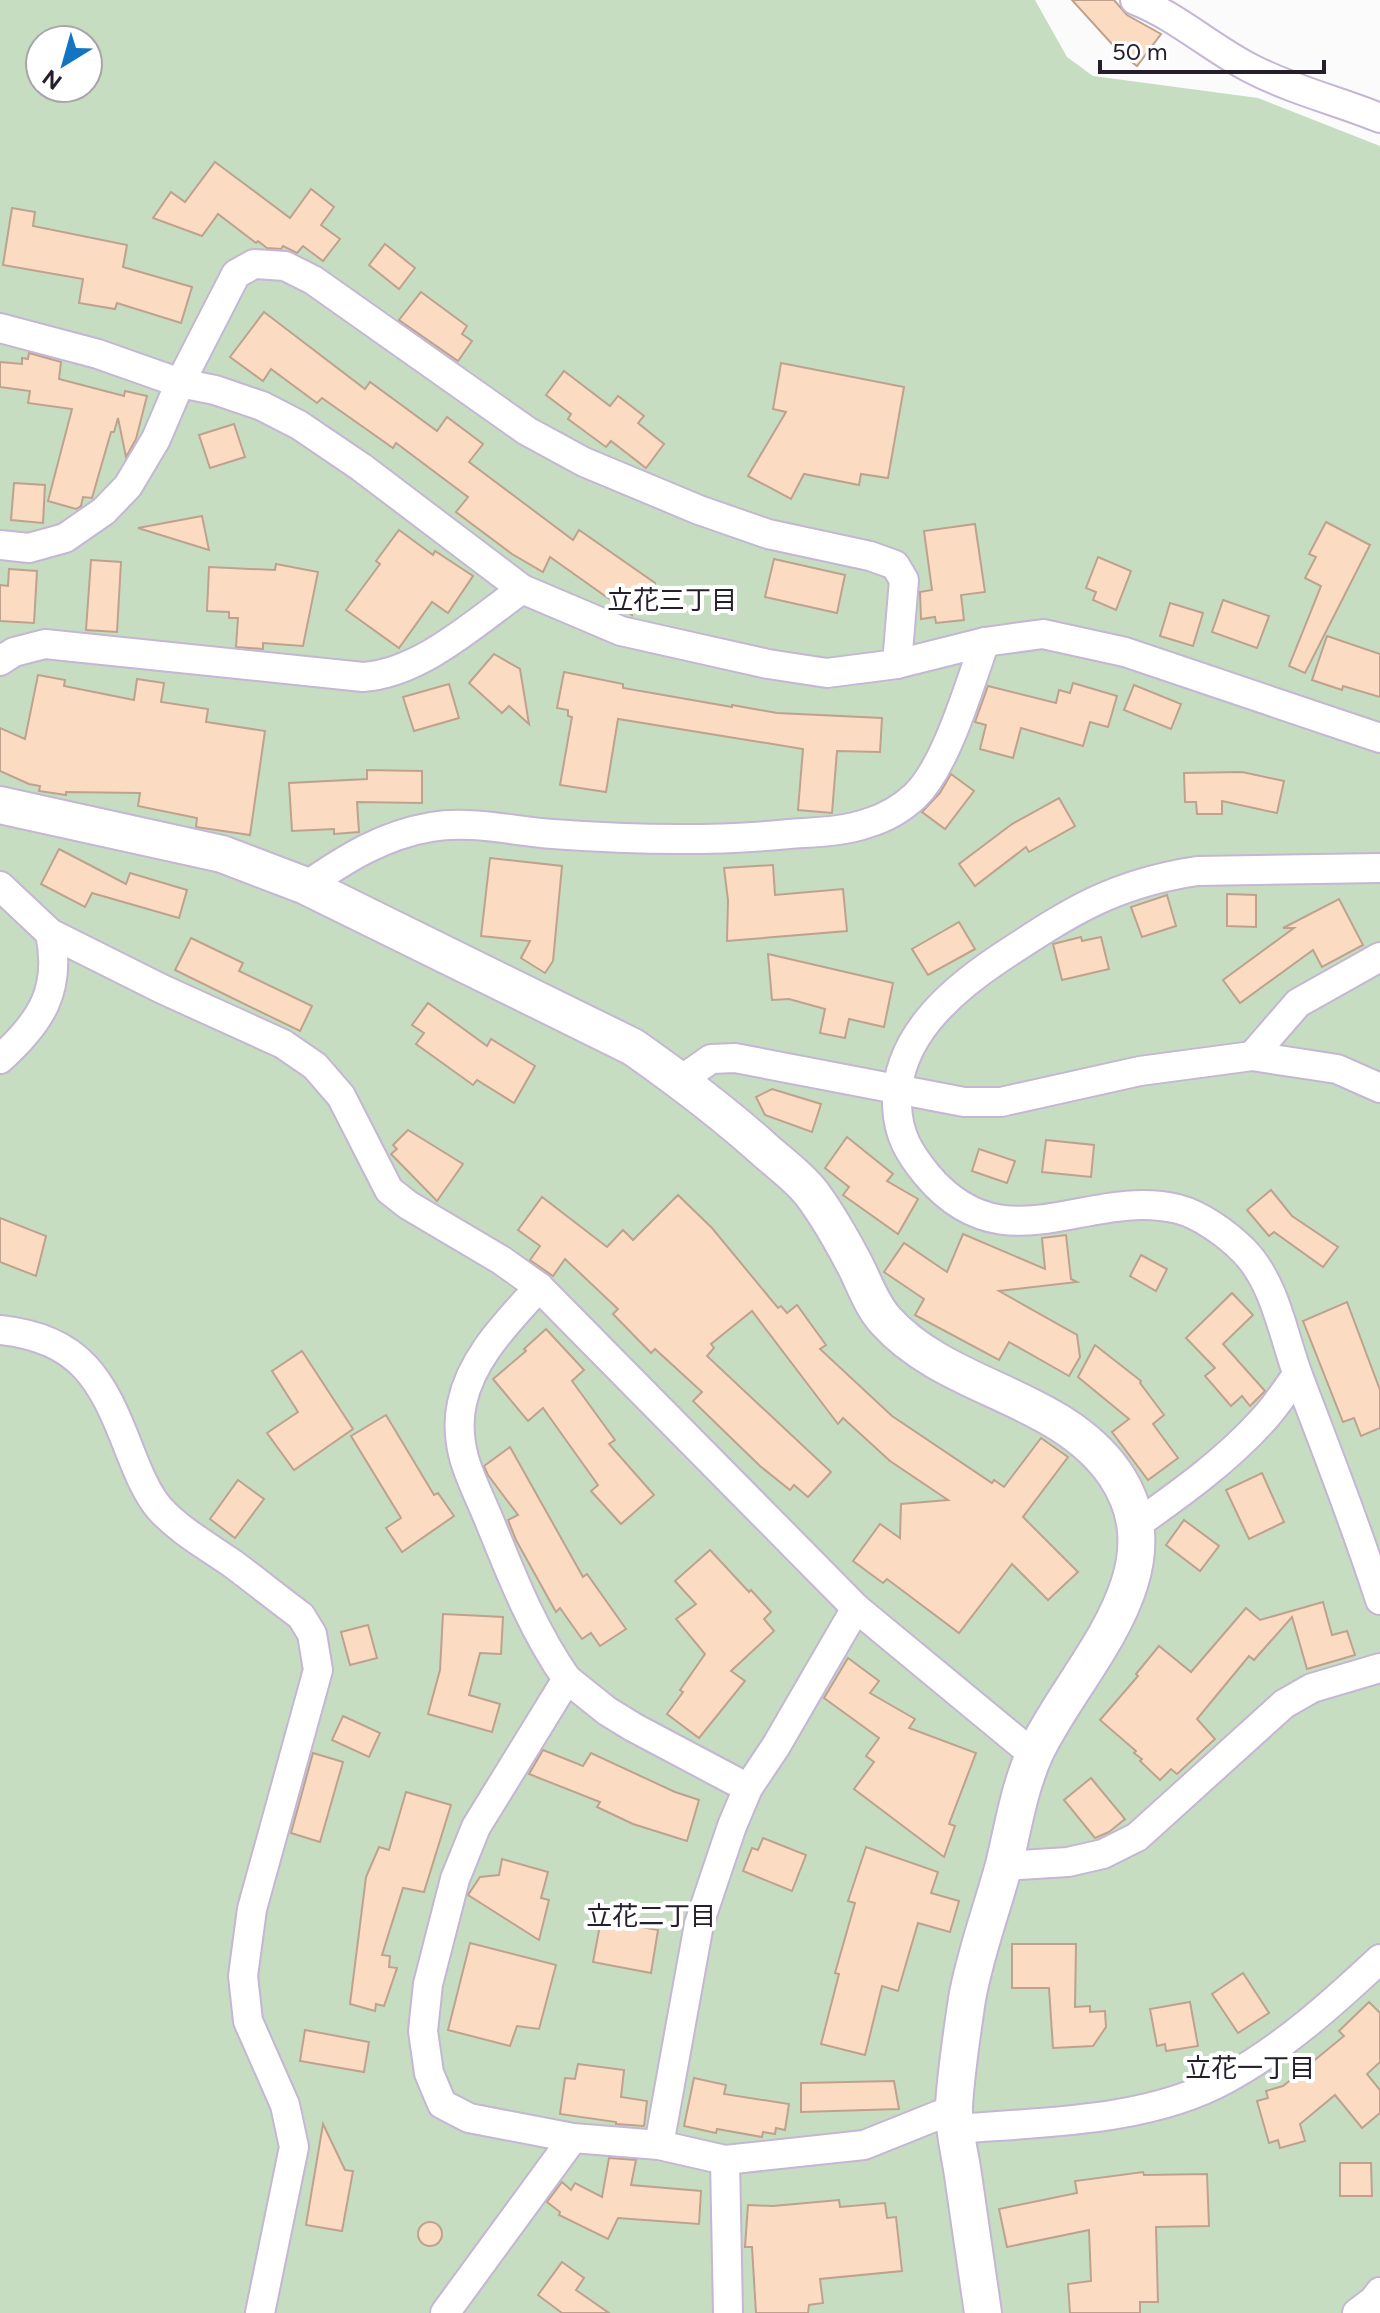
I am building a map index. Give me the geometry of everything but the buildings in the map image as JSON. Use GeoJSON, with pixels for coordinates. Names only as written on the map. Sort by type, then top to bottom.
{"type":"FeatureCollection","features":[{"type":"Feature","properties":{"kind":"street"},"geometry":{"type":"LineString","coordinates":[[1135,0],[1176,20],[1250,68],[1380,118]]}},
{"type":"Feature","properties":{"kind":"street"},"geometry":{"type":"LineString","coordinates":[[0,545],[29,548],[65,538],[104,511],[128,486],[156,439],[180,383],[236,274],[254,264],[285,266],[313,280],[527,431],[584,462],[699,510],[768,534],[870,556],[895,565],[904,580],[897,664]]}},
{"type":"Feature","properties":{"kind":"street"},"geometry":{"type":"LineString","coordinates":[[0,328],[98,354],[180,383],[215,390],[262,406],[299,425],[361,467],[522,589],[621,631],[768,664],[827,673],[897,664],[985,642],[1043,634],[1091,643],[1380,738]]}},
{"type":"Feature","properties":{"kind":"street"},"geometry":{"type":"LineString","coordinates":[[0,661],[14,652],[45,644],[363,677],[380,676],[403,669],[433,652],[522,589]]}},
{"type":"Feature","properties":{"kind":"street"},"geometry":{"type":"LineString","coordinates":[[306,886],[369,846],[433,827],[476,826],[620,838],[713,840],[840,830],[867,824],[896,811],[917,795],[936,768],[985,642]]}},
{"type":"Feature","properties":{"kind":"street"},"geometry":{"type":"LineString","coordinates":[[0,805],[222,854],[306,886],[633,1047],[681,1080],[810,1191],[843,1242],[885,1320],[908,1341],[1072,1431],[1095,1451],[1115,1475],[1128,1499],[1136,1525],[1135,1558],[1124,1601],[1100,1648],[1034,1755],[1020,1797],[968,1996],[955,2119],[983,2313]]}},
{"type":"Feature","properties":{"kind":"street"},"geometry":{"type":"LineString","coordinates":[[1380,868],[1224,868],[1168,875],[1113,891],[1055,922],[954,993],[917,1034],[904,1062],[897,1088],[898,1125],[903,1143],[943,1193],[961,1206],[1011,1223],[1123,1207],[1158,1206],[1180,1210],[1221,1233],[1257,1265],[1352,1514],[1380,1600]]}},
{"type":"Feature","properties":{"kind":"street"},"geometry":{"type":"LineString","coordinates":[[0,886],[50,933],[283,1044],[315,1066],[341,1096],[389,1190],[539,1287],[856,1608],[1034,1755]]}},
{"type":"Feature","properties":{"kind":"street"},"geometry":{"type":"LineString","coordinates":[[0,1059],[26,1034],[46,1004],[56,961],[50,933]]}},
{"type":"Feature","properties":{"kind":"street"},"geometry":{"type":"LineString","coordinates":[[1252,1056],[1298,1003],[1380,957]]}},
{"type":"Feature","properties":{"kind":"street"},"geometry":{"type":"LineString","coordinates":[[681,1080],[718,1057],[964,1102],[1001,1102],[1140,1071],[1252,1056],[1337,1069],[1380,1088]]}},
{"type":"Feature","properties":{"kind":"street"},"geometry":{"type":"LineString","coordinates":[[539,1287],[496,1335],[474,1370],[463,1401],[459,1428],[464,1459],[532,1617],[567,1679],[633,1727],[748,1788]]}},
{"type":"Feature","properties":{"kind":"street"},"geometry":{"type":"LineString","coordinates":[[0,1330],[29,1333],[62,1347],[92,1372],[112,1405],[138,1472],[159,1508],[301,1616],[312,1634],[318,1670],[252,1909],[243,1976],[248,2021],[285,2105],[294,2147],[260,2313]]}},
{"type":"Feature","properties":{"kind":"street"},"geometry":{"type":"LineString","coordinates":[[1136,1525],[1228,1454],[1264,1419],[1297,1375]]}},
{"type":"Feature","properties":{"kind":"street"},"geometry":{"type":"LineString","coordinates":[[659,2145],[699,1924],[748,1788],[776,1746],[856,1608]]}},
{"type":"Feature","properties":{"kind":"street"},"geometry":{"type":"LineString","coordinates":[[1004,1866],[1068,1862],[1103,1854],[1137,1837],[1284,1704],[1312,1688],[1380,1668]]}},
{"type":"Feature","properties":{"kind":"street"},"geometry":{"type":"LineString","coordinates":[[567,1679],[476,1827],[455,1879],[428,1984],[423,2031],[429,2073],[442,2104],[469,2118],[573,2138],[659,2145],[725,2160],[864,2145],[955,2119],[1095,2118],[1162,2104],[1224,2081],[1275,2048],[1346,1991],[1380,1959]]}},
{"type":"Feature","properties":{"kind":"street"},"geometry":{"type":"LineString","coordinates":[[445,2313],[573,2138]]}},
{"type":"Feature","properties":{"kind":"street"},"geometry":{"type":"LineString","coordinates":[[725,2160],[728,2313]]}},
{"type":"Feature","properties":{"kind":"street"},"geometry":{"type":"LineString","coordinates":[[1357,2313],[1380,2292]]}},
{"type":"Feature","properties":{"kind":"green space"},"geometry":{"type":"Polygon","coordinates":[[[0,0],[1035,0],[1067,57],[1093,76],[1258,98],[1380,146],[1380,2313],[0,2313],[0,0]]]}},
{"type":"Feature","properties":{"kind":"district","name":"立花三丁目"},"geometry":{"type":"Point","coordinates":[672,600]}},
{"type":"Feature","properties":{"kind":"district","name":"立花二丁目"},"geometry":{"type":"Point","coordinates":[651,1916]}},
{"type":"Feature","properties":{"kind":"district","name":"立花一丁目"},"geometry":{"type":"Point","coordinates":[1250,2068]}}]}
